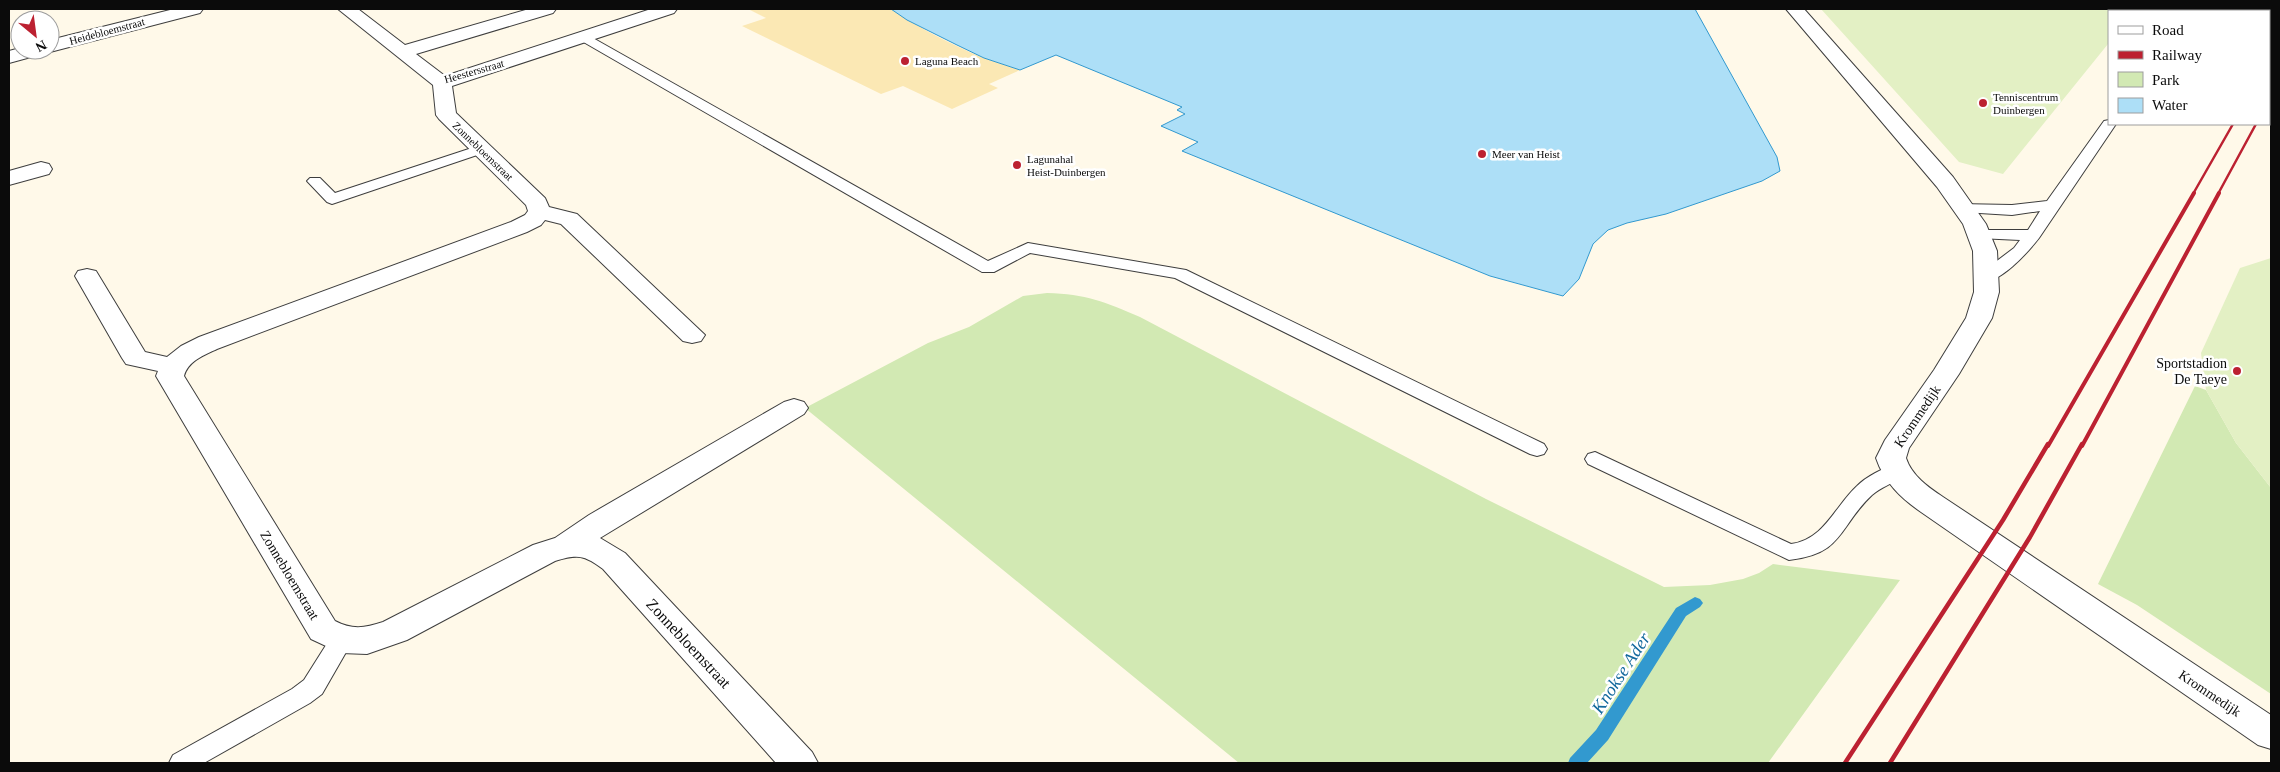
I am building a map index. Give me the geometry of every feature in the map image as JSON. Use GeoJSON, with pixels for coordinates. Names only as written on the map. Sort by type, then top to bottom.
{"type":"FeatureCollection","features":[{"type":"Feature","properties":{"kind":"street","name":"Heidebloemstraat"},"geometry":{"type":"LineString","coordinates":[[60,43],[194,9]]}},
{"type":"Feature","properties":{"kind":"street","name":"Heestersstraat"},"geometry":{"type":"LineString","coordinates":[[347,9],[442,83],[668,9]]}},
{"type":"Feature","properties":{"kind":"street"},"geometry":{"type":"LineString","coordinates":[[403,52],[547,9]]}},
{"type":"Feature","properties":{"kind":"street","name":"Krommedijk"},"geometry":{"type":"LineString","coordinates":[[1795,9],[1964,207],[1985,251],[1986,298],[1976,324],[1950,368],[1895,447],[1891,458],[1896,472],[1915,491],[1949,516],[2271,734]]}},
{"type":"Feature","properties":{"kind":"street","name":"Zonnebloemstraat"},"geometry":{"type":"LineString","coordinates":[[442,83],[446,115],[537,203],[539,211]]}},
{"type":"Feature","properties":{"kind":"street"},"geometry":{"type":"LineString","coordinates":[[9,178],[41,169]]}},
{"type":"Feature","properties":{"kind":"street"},"geometry":{"type":"LineString","coordinates":[[87,276],[135,358],[172,366],[185,355],[208,343],[519,227],[533,220],[539,211],[569,219],[692,335]]}},
{"type":"Feature","properties":{"kind":"street","name":"Zonnebloemstraat"},"geometry":{"type":"LineString","coordinates":[[172,366],[170,376],[323,630],[341,640],[367,641],[395,631],[544,553],[567,545],[600,523],[794,408]]}},
{"type":"Feature","properties":{"kind":"street","name":"Zonnebloemstraat"},"geometry":{"type":"LineString","coordinates":[[567,545],[583,544],[599,549],[614,562],[799,763]]}},
{"type":"Feature","properties":{"kind":"lane"},"geometry":{"type":"LineString","coordinates":[[584,37],[988,268],[1028,248],[1180,274],[1537,448]]}},
{"type":"Feature","properties":{"kind":"lane"},"geometry":{"type":"LineString","coordinates":[[1987,277],[2020,252],[2034,235],[2052,205],[2108,125]]}},
{"type":"Feature","properties":{"kind":"lane"},"geometry":{"type":"LineString","coordinates":[[315,181],[332,199],[481,149]]}},
{"type":"Feature","properties":{"kind":"lane"},"geometry":{"type":"LineString","coordinates":[[1964,207],[2012,210],[2052,205]]}},
{"type":"Feature","properties":{"kind":"lane"},"geometry":{"type":"LineString","coordinates":[[1978,233],[2007,236],[2034,235]]}},
{"type":"Feature","properties":{"kind":"lane"},"geometry":{"type":"LineString","coordinates":[[1595,459],[1789,552],[1808,550],[1822,542],[1865,490],[1896,472]]}},
{"type":"Feature","properties":{"kind":"lane"},"geometry":{"type":"LineString","coordinates":[[182,763],[313,687],[341,640]]}},
{"type":"Feature","properties":{"kind":"green space","name":"Tenniscentrum Duinbergen"},"geometry":{"type":"Polygon","coordinates":[[[1821,9],[2113,9],[2108,10],[2108,44],[2003,174],[1959,162],[1821,9]]]}},
{"type":"Feature","properties":{"kind":"green space","name":"Sportstadion De Taeye"},"geometry":{"type":"Polygon","coordinates":[[[2271,258],[2271,488],[2236,443],[2206,390],[2201,353],[2240,268],[2271,258]]]}},
{"type":"Feature","properties":{"kind":"green space"},"geometry":{"type":"Polygon","coordinates":[[[1047,293],[1084,297],[1140,317],[1486,499],[1664,587],[1710,585],[1743,579],[1759,573],[1773,564],[1900,580],[1768,763],[1239,763],[805,408],[928,343],[969,327],[1023,296],[1047,293]]]}},
{"type":"Feature","properties":{"kind":"green space"},"geometry":{"type":"Polygon","coordinates":[[[2195,386],[2206,390],[2236,443],[2271,488],[2271,694],[2137,605],[2098,584],[2195,386]]]}},
{"type":"Feature","properties":{"kind":"sand","name":"Laguna Beach"},"geometry":{"type":"Polygon","coordinates":[[[748,9],[891,9],[960,48],[1020,70],[989,84],[998,88],[952,109],[903,86],[881,94],[742,26],[766,18],[748,9]]]}},
{"type":"Feature","properties":{"kind":"water","name":"Meer van Heist"},"geometry":{"type":"Polygon","coordinates":[[[891,9],[1695,9],[1777,157],[1780,171],[1762,181],[1666,214],[1627,223],[1608,230],[1593,244],[1579,279],[1563,296],[1490,276],[1182,151],[1198,142],[1161,126],[1185,114],[1177,110],[1182,107],[1056,55],[1020,70],[984,58],[907,20],[891,9]]]}},
{"type":"Feature","properties":{"kind":"waterway","name":"Knokse Ader"},"geometry":{"type":"LineString","coordinates":[[1576,763],[1602,735],[1681,612],[1695,603]]}},
{"type":"Feature","properties":{"kind":"railway"},"geometry":{"type":"LineString","coordinates":[[2193,194],[2232,125]]}},
{"type":"Feature","properties":{"kind":"railway"},"geometry":{"type":"LineString","coordinates":[[2218,194],[2255,125]]}},
{"type":"Feature","properties":{"kind":"railway"},"geometry":{"type":"LineString","coordinates":[[2048,446],[2194,193]]}},
{"type":"Feature","properties":{"kind":"railway"},"geometry":{"type":"LineString","coordinates":[[2082,446],[2219,193]]}},
{"type":"Feature","properties":{"kind":"railway"},"geometry":{"type":"LineString","coordinates":[[1845,763],[2003,520],[2048,444]]}},
{"type":"Feature","properties":{"kind":"railway"},"geometry":{"type":"LineString","coordinates":[[1890,763],[2030,537],[2082,444]]}},
{"type":"Feature","properties":{"kind":"place","name":"Laguna Beach"},"geometry":{"type":"Point","coordinates":[905,61]}},
{"type":"Feature","properties":{"kind":"place","name":"Tenniscentrum Duinbergen"},"geometry":{"type":"Point","coordinates":[1983,103]}},
{"type":"Feature","properties":{"kind":"place","name":"Meer van Heist"},"geometry":{"type":"Point","coordinates":[1482,154]}},
{"type":"Feature","properties":{"kind":"place","name":"Lagunahal Heist-Duinbergen"},"geometry":{"type":"Point","coordinates":[1017,165]}},
{"type":"Feature","properties":{"kind":"place","name":"Sportstadion De Taeye"},"geometry":{"type":"Point","coordinates":[2237,371]}}]}
